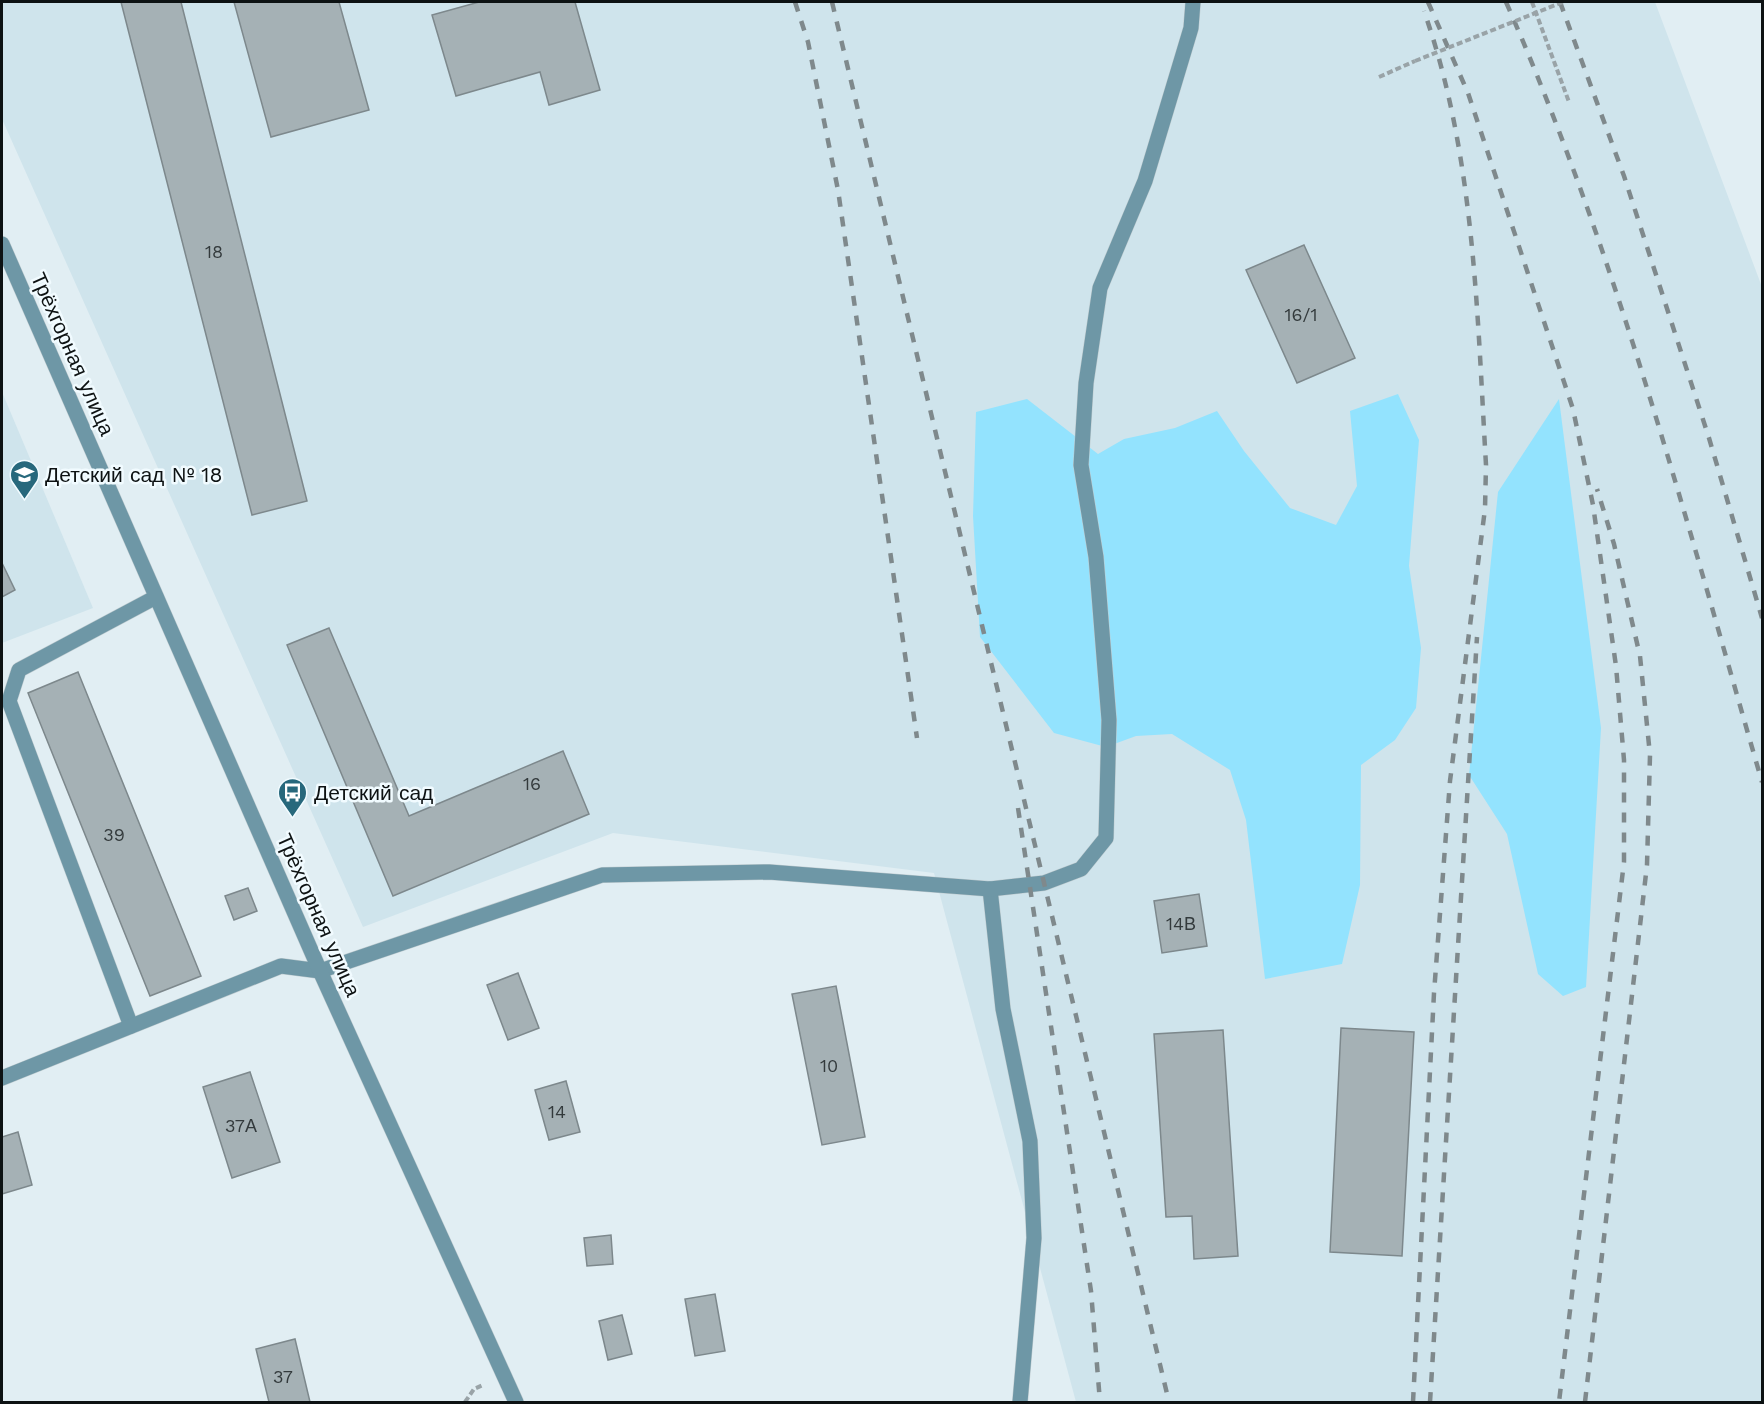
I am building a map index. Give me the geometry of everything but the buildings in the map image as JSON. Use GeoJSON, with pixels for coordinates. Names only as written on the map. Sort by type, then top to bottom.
{"type":"FeatureCollection","features":[{"type":"Feature","properties":{"kind":"street"},"geometry":{"type":"LineString","coordinates":[[2,1078],[281,966],[320,971],[602,875],[769,872],[990,889],[1044,883],[1081,869],[1106,838],[1109,720],[1096,557],[1081,465],[1086,382],[1100,288],[1145,181],[1191,28],[1193,2]]}},
{"type":"Feature","properties":{"kind":"street","name":"Трёхгорная улица"},"geometry":{"type":"LineString","coordinates":[[2,244],[320,971],[516,1402]]}},
{"type":"Feature","properties":{"kind":"street"},"geometry":{"type":"LineString","coordinates":[[131,1026],[9,701],[19,670],[156,597]]}},
{"type":"Feature","properties":{"kind":"street"},"geometry":{"type":"LineString","coordinates":[[990,889],[1003,1009],[1030,1141],[1034,1238],[1020,1402]]}},
{"type":"Feature","properties":{"kind":"path"},"geometry":{"type":"LineString","coordinates":[[1532,2],[1569,102]]}},
{"type":"Feature","properties":{"kind":"path"},"geometry":{"type":"LineString","coordinates":[[1379,77],[1563,2]]}},
{"type":"Feature","properties":{"kind":"shaded area"},"geometry":{"type":"Polygon","coordinates":[[[2,2],[1655,2],[1762,287],[1762,1402],[1076,1402],[934,873],[613,833],[363,927],[2,119],[2,2]]]}},
{"type":"Feature","properties":{"kind":"shaded area","name":"Детский сад № 18"},"geometry":{"type":"Polygon","coordinates":[[[2,392],[93,608],[2,643],[2,392]]]}},
{"type":"Feature","properties":{"kind":"shaded area"},"geometry":{"type":"Polygon","coordinates":[[[1398,394],[1419,440],[1409,566],[1421,648],[1416,708],[1395,740],[1361,765],[1360,885],[1342,964],[1265,979],[1246,820],[1230,770],[1172,734],[1136,736],[1106,747],[1054,733],[980,637],[973,516],[976,412],[1027,399],[1098,454],[1124,439],[1175,428],[1217,411],[1244,451],[1290,508],[1336,525],[1357,486],[1350,411],[1398,394]]]}},
{"type":"Feature","properties":{"kind":"shaded area"},"geometry":{"type":"Polygon","coordinates":[[[1559,399],[1601,728],[1586,987],[1563,996],[1538,974],[1507,834],[1469,775],[1498,492],[1559,399]]]}},
{"type":"Feature","properties":{"kind":"railway"},"geometry":{"type":"LineString","coordinates":[[795,2],[808,42],[838,190],[917,738]]}},
{"type":"Feature","properties":{"kind":"railway"},"geometry":{"type":"LineString","coordinates":[[832,2],[1169,1402]]}},
{"type":"Feature","properties":{"kind":"railway"},"geometry":{"type":"LineString","coordinates":[[1428,2],[1468,93],[1573,409],[1593,505],[1616,666],[1624,760],[1624,862],[1559,1402]]}},
{"type":"Feature","properties":{"kind":"railway"},"geometry":{"type":"LineString","coordinates":[[1506,2],[1582,192],[1615,290],[1677,486],[1762,782]]}},
{"type":"Feature","properties":{"kind":"railway"},"geometry":{"type":"LineString","coordinates":[[1560,2],[1624,176],[1709,438],[1762,618]]}},
{"type":"Feature","properties":{"kind":"railway"},"geometry":{"type":"LineString","coordinates":[[1413,1402],[1434,993],[1450,781],[1485,509],[1486,465],[1476,293],[1464,178],[1441,66],[1424,11]]}},
{"type":"Feature","properties":{"kind":"railway"},"geometry":{"type":"LineString","coordinates":[[1585,1402],[1647,865],[1650,755],[1640,656],[1614,544],[1597,489]]}},
{"type":"Feature","properties":{"kind":"railway"},"geometry":{"type":"LineString","coordinates":[[1430,1402],[1477,637]]}},
{"type":"Feature","properties":{"kind":"railway"},"geometry":{"type":"LineString","coordinates":[[1018,808],[1091,1291],[1100,1402]]}},
{"type":"Feature","properties":{"kind":"place","name":"Детский сад № 18"},"geometry":{"type":"Point","coordinates":[24,500]}},
{"type":"Feature","properties":{"kind":"place","name":"Детский сад"},"geometry":{"type":"Point","coordinates":[293,818]}}]}
